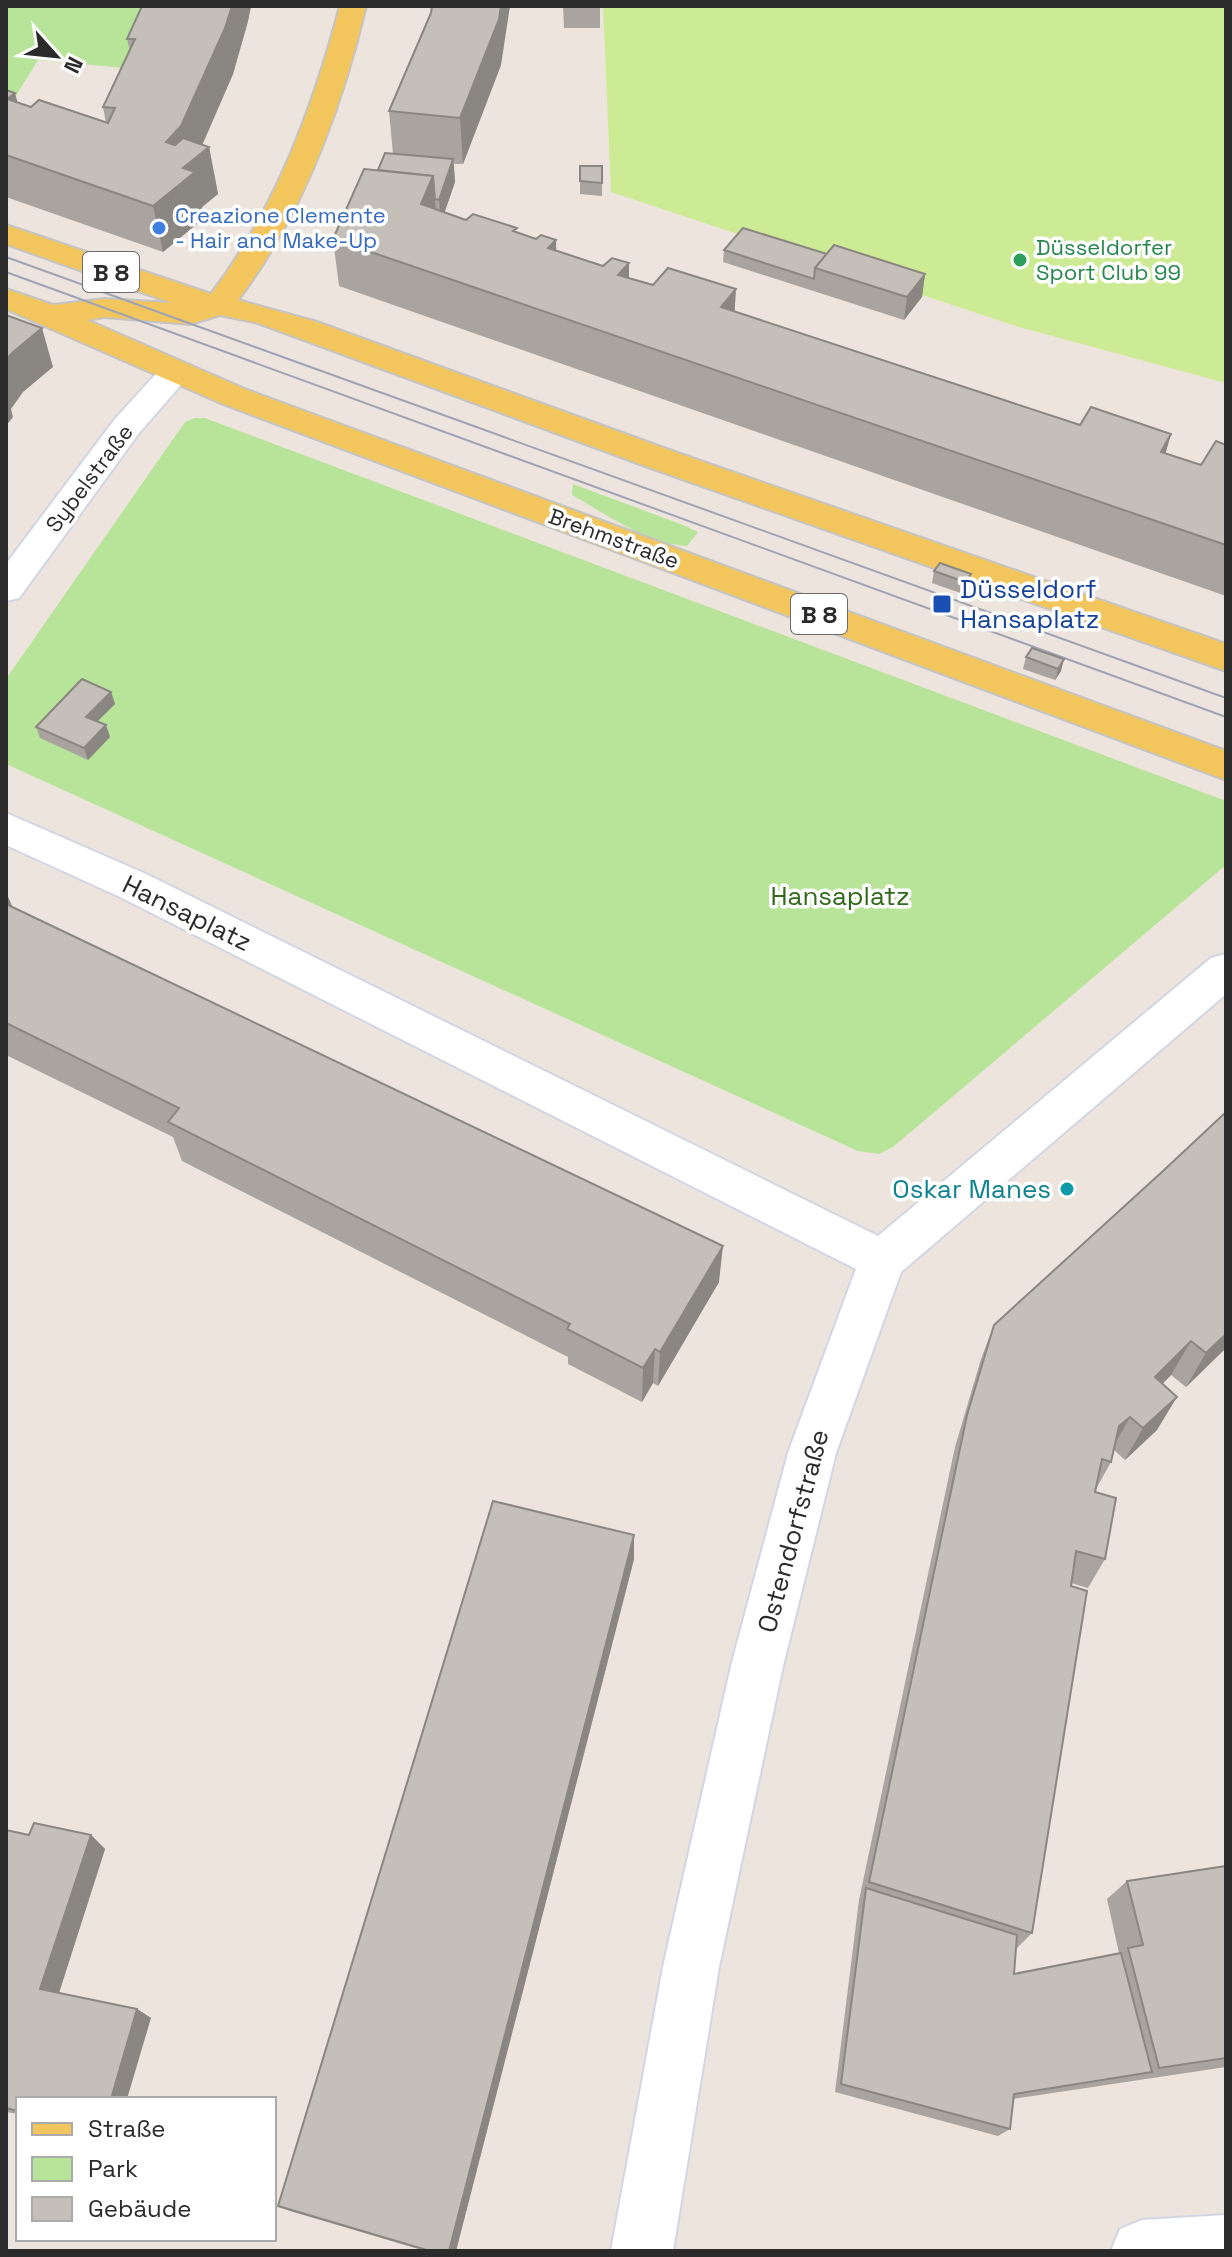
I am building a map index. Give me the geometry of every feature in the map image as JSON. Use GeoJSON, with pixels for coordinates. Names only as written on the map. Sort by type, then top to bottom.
{"type":"FeatureCollection","features":[{"type":"Feature","properties":{"kind":"main road"},"geometry":{"type":"LineString","coordinates":[[50,315],[105,308],[190,314],[218,305],[247,267],[303,163],[353,6]]}},
{"type":"Feature","properties":{"kind":"main road","name":"B 8"},"geometry":{"type":"LineString","coordinates":[[6,234],[147,286],[306,329],[660,459],[1226,658]]}},
{"type":"Feature","properties":{"kind":"main road","name":"Brehmstraße"},"geometry":{"type":"LineString","coordinates":[[6,298],[250,403],[1226,766]]}},
{"type":"Feature","properties":{"kind":"street","name":"Sybelstraße"},"geometry":{"type":"LineString","coordinates":[[6,589],[127,426],[176,371]]}},
{"type":"Feature","properties":{"kind":"street","name":"Hansaplatz"},"geometry":{"type":"LineString","coordinates":[[6,828],[146,892],[882,1260]]}},
{"type":"Feature","properties":{"kind":"street","name":"Ostendorfstraße"},"geometry":{"type":"LineString","coordinates":[[642,2251],[691,1967],[757,1666],[812,1453],[882,1260],[1226,970]]}},
{"type":"Feature","properties":{"kind":"street"},"geometry":{"type":"LineString","coordinates":[[1142,2251],[1226,2246]]}},
{"type":"Feature","properties":{"kind":"green space"},"geometry":{"type":"Polygon","coordinates":[[[6,6],[169,6],[146,70],[38,60],[6,112],[6,6]]]}},
{"type":"Feature","properties":{"kind":"green space","name":"Düsseldorfer Sport Club 99"},"geometry":{"type":"Polygon","coordinates":[[[603,6],[1226,6],[1226,383],[1019,327],[611,192],[603,6]]]}},
{"type":"Feature","properties":{"kind":"green space","name":"Hansaplatz"},"geometry":{"type":"Polygon","coordinates":[[[205,418],[1226,801],[1226,865],[893,1147],[879,1154],[858,1151],[6,764],[6,679],[185,422],[205,418]]]}},
{"type":"Feature","properties":{"kind":"green space"},"geometry":{"type":"Polygon","coordinates":[[[573,484],[698,532],[687,546],[657,540],[627,527],[572,495],[573,484]]]}},
{"type":"Feature","properties":{"kind":"building"},"geometry":{"type":"Polygon","coordinates":[[[142,6],[232,6],[181,126],[166,142],[175,145],[183,138],[209,147],[183,168],[195,172],[153,206],[6,155],[6,90],[15,93],[7,99],[31,107],[39,100],[108,123],[115,108],[103,107],[135,39],[127,39],[142,6]]]}},
{"type":"Feature","properties":{"kind":"building"},"geometry":{"type":"Polygon","coordinates":[[[432,6],[501,6],[499,19],[460,118],[389,111],[432,6]]]}},
{"type":"Feature","properties":{"kind":"building"},"geometry":{"type":"Polygon","coordinates":[[[385,153],[453,159],[439,200],[435,199],[433,176],[378,170],[385,153]]]}},
{"type":"Feature","properties":{"kind":"building"},"geometry":{"type":"Polygon","coordinates":[[[580,166],[602,166],[602,183],[580,181],[580,166]]]}},
{"type":"Feature","properties":{"kind":"building"},"geometry":{"type":"Polygon","coordinates":[[[364,169],[433,176],[421,204],[466,220],[473,214],[517,228],[513,231],[536,239],[541,235],[556,240],[548,248],[603,266],[612,258],[629,263],[618,275],[653,285],[668,268],[736,289],[721,307],[1080,425],[1091,407],[1171,434],[1161,452],[1201,465],[1216,441],[1226,445],[1226,545],[333,239],[364,169]]]}},
{"type":"Feature","properties":{"kind":"building"},"geometry":{"type":"Polygon","coordinates":[[[743,228],[827,254],[815,268],[814,279],[724,250],[743,228]]]}},
{"type":"Feature","properties":{"kind":"building"},"geometry":{"type":"Polygon","coordinates":[[[834,245],[925,274],[907,297],[815,268],[834,245]]]}},
{"type":"Feature","properties":{"kind":"building"},"geometry":{"type":"Polygon","coordinates":[[[6,315],[42,328],[6,360],[6,315]]]}},
{"type":"Feature","properties":{"kind":"building"},"geometry":{"type":"Polygon","coordinates":[[[940,563],[971,574],[965,582],[934,571],[940,563]]]}},
{"type":"Feature","properties":{"kind":"building"},"geometry":{"type":"Polygon","coordinates":[[[1032,648],[1064,659],[1058,669],[1026,657],[1032,648]]]}},
{"type":"Feature","properties":{"kind":"building"},"geometry":{"type":"Polygon","coordinates":[[[82,679],[111,692],[86,717],[106,725],[84,748],[36,727],[82,679]]]}},
{"type":"Feature","properties":{"kind":"building"},"geometry":{"type":"Polygon","coordinates":[[[6,904],[723,1246],[660,1352],[655,1349],[643,1368],[567,1329],[570,1324],[168,1122],[179,1108],[6,1023],[6,904]]]}},
{"type":"Feature","properties":{"kind":"building"},"geometry":{"type":"Polygon","coordinates":[[[1226,1112],[1226,1334],[1206,1353],[1191,1341],[1155,1377],[1177,1397],[1143,1428],[1130,1417],[1119,1426],[1111,1462],[1102,1459],[1095,1492],[1116,1498],[1105,1559],[1076,1551],[1071,1586],[1087,1591],[1032,1933],[869,1882],[967,1415],[994,1325],[1226,1112]]]}},
{"type":"Feature","properties":{"kind":"building"},"geometry":{"type":"Polygon","coordinates":[[[493,1501],[634,1535],[449,2251],[430,2251],[278,2206],[493,1501]]]}},
{"type":"Feature","properties":{"kind":"building"},"geometry":{"type":"Polygon","coordinates":[[[34,1823],[91,1835],[40,1989],[137,2009],[112,2097],[16,2097],[16,2110],[6,2108],[6,1830],[29,1835],[34,1823]]]}},
{"type":"Feature","properties":{"kind":"building"},"geometry":{"type":"Polygon","coordinates":[[[1226,1866],[1226,2058],[1159,2068],[1128,1948],[1143,1945],[1127,1881],[1226,1866]]]}},
{"type":"Feature","properties":{"kind":"building"},"geometry":{"type":"Polygon","coordinates":[[[866,1888],[1017,1935],[1014,1974],[1121,1953],[1152,2072],[1014,2094],[1010,2129],[841,2084],[866,1888]]]}},
{"type":"Feature","properties":{"kind":"tram line"},"geometry":{"type":"LineString","coordinates":[[6,257],[1226,698]]}},
{"type":"Feature","properties":{"kind":"tram line"},"geometry":{"type":"LineString","coordinates":[[6,272],[1226,717]]}},
{"type":"Feature","properties":{"kind":"place","name":"Creazione Clemente - Hair and Make-Up"},"geometry":{"type":"Point","coordinates":[159,228]}},
{"type":"Feature","properties":{"kind":"place","name":"Düsseldorfer Sport Club 99"},"geometry":{"type":"Point","coordinates":[1020,260]}},
{"type":"Feature","properties":{"kind":"place","name":"Düsseldorf Hansaplatz"},"geometry":{"type":"Point","coordinates":[942,604]}},
{"type":"Feature","properties":{"kind":"place","name":"Oskar Manes"},"geometry":{"type":"Point","coordinates":[1067,1189]}}]}
